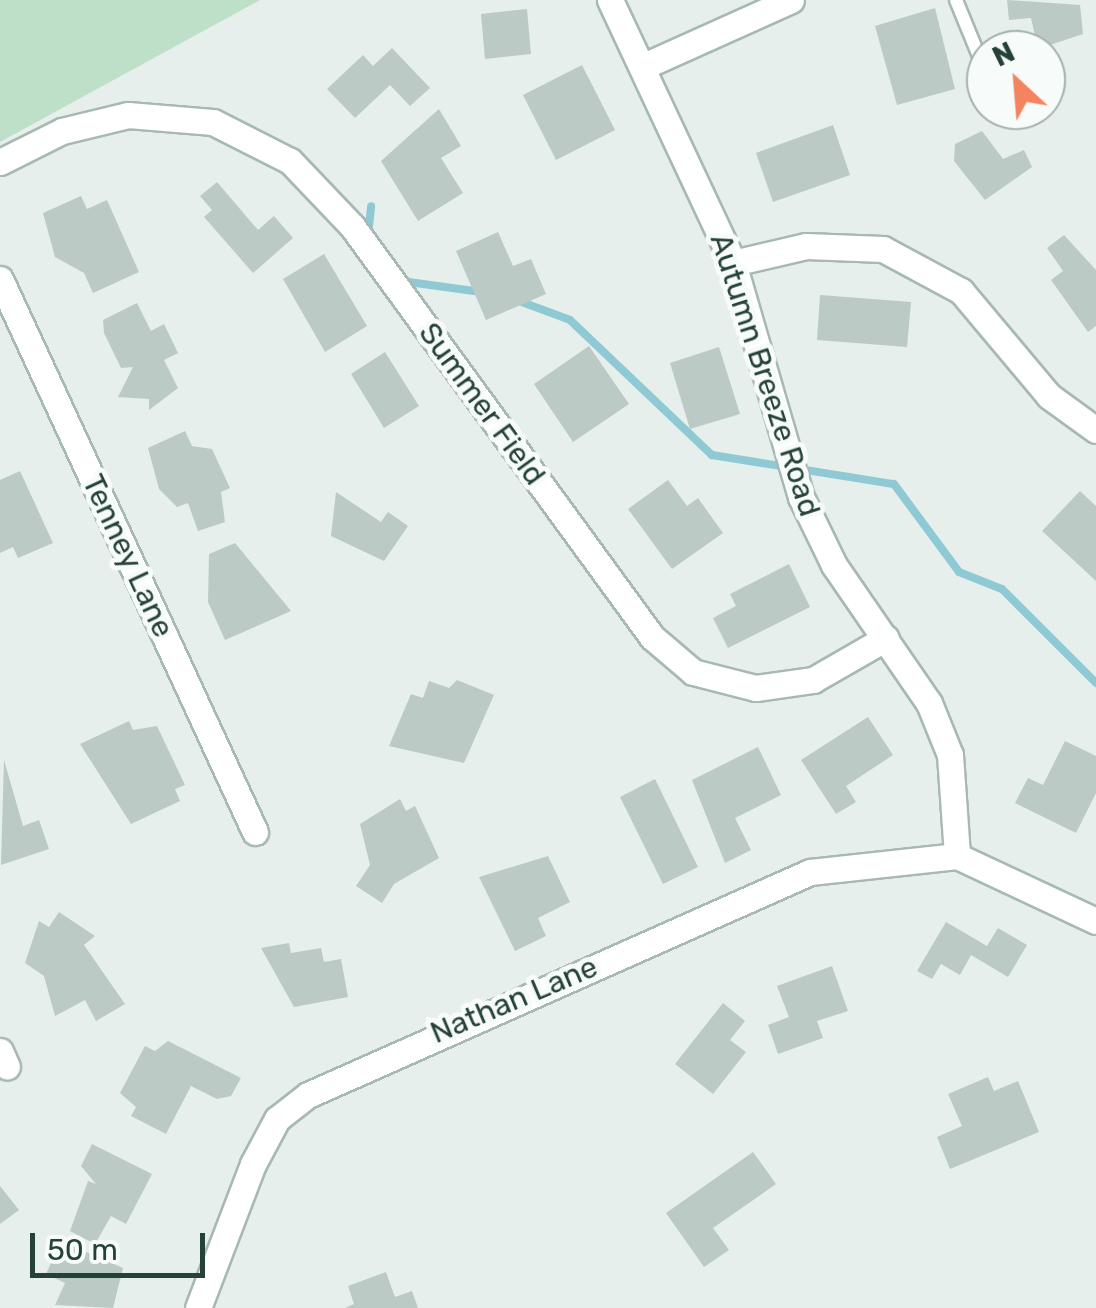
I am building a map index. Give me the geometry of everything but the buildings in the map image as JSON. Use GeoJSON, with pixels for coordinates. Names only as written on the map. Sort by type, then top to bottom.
{"type":"FeatureCollection","features":[{"type":"Feature","properties":{"kind":"street","name":"Autumn Breeze Road"},"geometry":{"type":"LineString","coordinates":[[610,0],[733,263],[801,497],[950,754],[957,856]]}},
{"type":"Feature","properties":{"kind":"street"},"geometry":{"type":"LineString","coordinates":[[644,66],[791,0]]}},
{"type":"Feature","properties":{"kind":"street","name":"Summer Field"},"geometry":{"type":"LineString","coordinates":[[0,162],[62,132],[128,115],[213,122],[290,161],[352,226],[652,637],[692,672],[756,688],[813,680],[886,638]]}},
{"type":"Feature","properties":{"kind":"street"},"geometry":{"type":"LineString","coordinates":[[733,263],[806,246],[883,249],[962,292],[1049,396],[1096,430]]}},
{"type":"Feature","properties":{"kind":"street","name":"Tenney Lane"},"geometry":{"type":"LineString","coordinates":[[0,279],[255,832]]}},
{"type":"Feature","properties":{"kind":"street"},"geometry":{"type":"LineString","coordinates":[[957,856],[1096,921]]}},
{"type":"Feature","properties":{"kind":"street","name":"Nathan Lane"},"geometry":{"type":"LineString","coordinates":[[198,1308],[253,1164],[278,1120],[308,1095],[810,872],[957,856]]}},
{"type":"Feature","properties":{"kind":"lane"},"geometry":{"type":"LineString","coordinates":[[956,0],[968,30]]}},
{"type":"Feature","properties":{"kind":"green space"},"geometry":{"type":"Polygon","coordinates":[[[0,0],[260,0],[0,142],[0,0]]]}},
{"type":"Feature","properties":{"kind":"waterway"},"geometry":{"type":"LineString","coordinates":[[368,236],[371,206]]}},
{"type":"Feature","properties":{"kind":"waterway"},"geometry":{"type":"LineString","coordinates":[[401,281],[481,292]]}},
{"type":"Feature","properties":{"kind":"waterway"},"geometry":{"type":"LineString","coordinates":[[519,301],[570,320],[712,455],[894,484],[959,572],[1002,589],[1096,683]]}}]}
